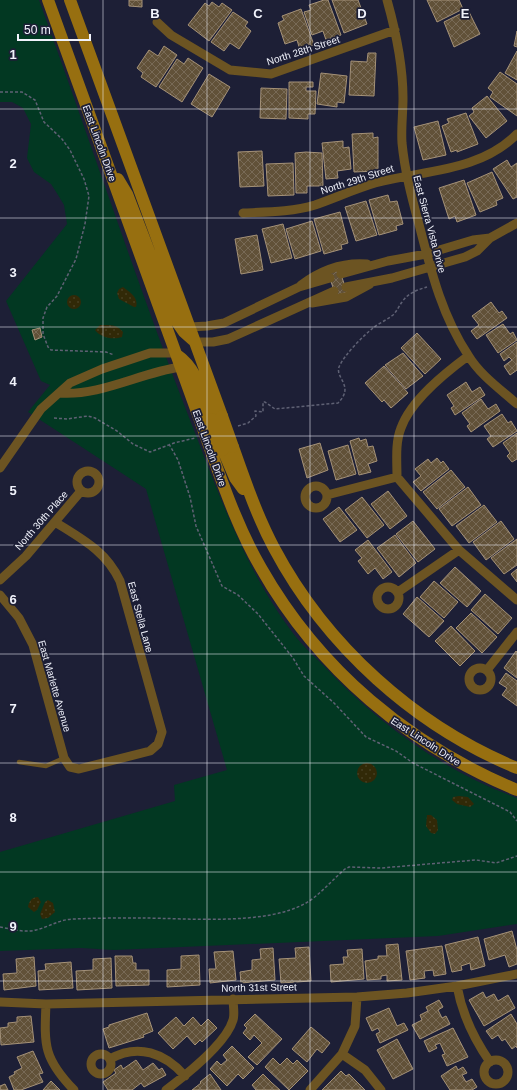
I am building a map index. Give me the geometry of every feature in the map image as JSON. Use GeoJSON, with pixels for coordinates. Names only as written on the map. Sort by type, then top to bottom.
{"type":"FeatureCollection","features":[{"type":"Feature","properties":{"kind":"main road","name":"East Lincoln Drive"},"geometry":{"type":"LineString","coordinates":[[48,0],[180,367],[211,419]]}},
{"type":"Feature","properties":{"kind":"main road","name":"East Lincoln Drive"},"geometry":{"type":"LineString","coordinates":[[70,0],[196,342],[211,419]]}},
{"type":"Feature","properties":{"kind":"main road"},"geometry":{"type":"LineString","coordinates":[[106,159],[128,194],[175,319],[184,332],[196,342]]}},
{"type":"Feature","properties":{"kind":"main road"},"geometry":{"type":"LineString","coordinates":[[175,353],[184,360],[196,377],[223,450]]}},
{"type":"Feature","properties":{"kind":"main road","name":"East Lincoln Drive"},"geometry":{"type":"LineString","coordinates":[[223,450],[235,478],[253,503],[274,548],[306,600],[343,645],[377,680],[411,708],[454,736],[489,756],[517,768]]}},
{"type":"Feature","properties":{"kind":"main road","name":"East Lincoln Drive"},"geometry":{"type":"LineString","coordinates":[[223,450],[232,509],[260,567],[288,610],[326,659],[358,690],[407,731],[452,759],[517,790]]}},
{"type":"Feature","properties":{"kind":"street","name":"East Sierra Vista Drive"},"geometry":{"type":"LineString","coordinates":[[386,0],[395,30],[402,78],[402,142],[406,175],[435,285],[443,309],[468,356],[487,378],[517,404]]}},
{"type":"Feature","properties":{"kind":"street","name":"North 28th Street"},"geometry":{"type":"LineString","coordinates":[[157,22],[171,35],[230,70],[271,74],[395,30]]}},
{"type":"Feature","properties":{"kind":"street","name":"North 29th Street"},"geometry":{"type":"LineString","coordinates":[[243,213],[282,211],[314,206],[374,183],[406,175],[438,172],[470,163],[493,152],[517,134]]}},
{"type":"Feature","properties":{"kind":"street"},"geometry":{"type":"LineString","coordinates":[[346,287],[430,268],[477,251],[490,238],[517,223]]}},
{"type":"Feature","properties":{"kind":"street"},"geometry":{"type":"LineString","coordinates":[[341,274],[374,264],[426,254],[473,240],[490,238]]}},
{"type":"Feature","properties":{"kind":"street"},"geometry":{"type":"LineString","coordinates":[[299,287],[312,276],[337,266],[350,263],[374,264]]}},
{"type":"Feature","properties":{"kind":"street"},"geometry":{"type":"LineString","coordinates":[[190,327],[224,323],[299,287],[330,278]]}},
{"type":"Feature","properties":{"kind":"street"},"geometry":{"type":"LineString","coordinates":[[307,304],[346,297],[378,280]]}},
{"type":"Feature","properties":{"kind":"street"},"geometry":{"type":"LineString","coordinates":[[196,342],[213,342],[228,339],[334,291]]}},
{"type":"Feature","properties":{"kind":"street"},"geometry":{"type":"LineString","coordinates":[[0,468],[41,409],[70,383],[150,353],[175,353]]}},
{"type":"Feature","properties":{"kind":"street"},"geometry":{"type":"LineString","coordinates":[[468,356],[434,384],[410,410],[401,428],[398,441],[397,477],[459,550],[517,600]]}},
{"type":"Feature","properties":{"kind":"street"},"geometry":{"type":"LineString","coordinates":[[60,393],[74,394],[161,370],[180,367]]}},
{"type":"Feature","properties":{"kind":"street"},"geometry":{"type":"LineString","coordinates":[[327,495],[397,477]]}},
{"type":"Feature","properties":{"kind":"street","name":"North 30th Place"},"geometry":{"type":"LineString","coordinates":[[0,580],[20,562],[81,491]]}},
{"type":"Feature","properties":{"kind":"street","name":"East Stella Lane"},"geometry":{"type":"LineString","coordinates":[[55,522],[91,545],[107,559],[120,581],[162,732],[158,744],[150,751],[79,769],[70,767]]}},
{"type":"Feature","properties":{"kind":"street"},"geometry":{"type":"LineString","coordinates":[[398,592],[459,550]]}},
{"type":"Feature","properties":{"kind":"street","name":"East Marlette Avenue"},"geometry":{"type":"LineString","coordinates":[[0,595],[19,618],[33,645],[64,758],[70,767]]}},
{"type":"Feature","properties":{"kind":"street"},"geometry":{"type":"LineString","coordinates":[[487,670],[517,632]]}},
{"type":"Feature","properties":{"kind":"street","name":"North 31st Street"},"geometry":{"type":"LineString","coordinates":[[0,1002],[46,1004],[233,998],[357,997],[407,993],[457,986],[517,974]]}},
{"type":"Feature","properties":{"kind":"street"},"geometry":{"type":"LineString","coordinates":[[457,986],[460,1005],[470,1027],[490,1062]]}},
{"type":"Feature","properties":{"kind":"street"},"geometry":{"type":"LineString","coordinates":[[310,1090],[342,1054],[355,1026],[357,997]]}},
{"type":"Feature","properties":{"kind":"street"},"geometry":{"type":"LineString","coordinates":[[166,1090],[185,1076],[226,1034],[233,1020],[233,998]]}},
{"type":"Feature","properties":{"kind":"street"},"geometry":{"type":"LineString","coordinates":[[46,1004],[44,1035],[48,1057],[59,1074],[74,1090]]}},
{"type":"Feature","properties":{"kind":"street"},"geometry":{"type":"LineString","coordinates":[[110,1059],[119,1054],[133,1050],[157,1053],[176,1065],[185,1076]]}},
{"type":"Feature","properties":{"kind":"street"},"geometry":{"type":"LineString","coordinates":[[342,1054],[365,1070],[381,1090]]}},
{"type":"Feature","properties":{"kind":"lane"},"geometry":{"type":"LineString","coordinates":[[20,762],[46,766],[64,758]]}},
{"type":"Feature","properties":{"kind":"path"},"geometry":{"type":"LineString","coordinates":[[0,92],[22,92],[36,100],[41,118],[66,144],[88,188],[89,203],[76,259],[58,296],[44,312],[43,324],[46,342],[51,350],[106,352],[113,354],[124,362]]}},
{"type":"Feature","properties":{"kind":"path"},"geometry":{"type":"LineString","coordinates":[[237,426],[248,423],[256,416],[255,411],[264,412],[263,402],[275,409],[338,403],[344,394],[345,387],[338,369],[360,340],[374,327],[394,314],[404,299],[417,289],[435,285]]}},
{"type":"Feature","properties":{"kind":"path"},"geometry":{"type":"LineString","coordinates":[[54,418],[67,419],[88,416],[96,418],[117,431],[133,444],[150,452],[174,443],[199,437]]}},
{"type":"Feature","properties":{"kind":"path"},"geometry":{"type":"LineString","coordinates":[[0,927],[22,931],[36,930],[58,921],[73,919],[142,918],[207,920],[274,914],[305,903],[320,893],[349,867],[381,868],[476,860],[496,863],[517,856]]}},
{"type":"Feature","properties":{"kind":"green space"},"geometry":{"type":"Polygon","coordinates":[[[0,0],[39,0],[170,368],[212,476],[248,560],[278,612],[306,648],[365,706],[388,725],[412,743],[463,774],[517,798],[517,924],[438,936],[114,950],[81,948],[0,951],[0,852],[175,801],[174,785],[227,770],[146,489],[28,412],[50,385],[41,381],[6,301],[67,224],[64,205],[58,195],[51,184],[34,172],[27,158],[31,124],[23,108],[12,102],[0,102],[0,0]]]}},
{"type":"Feature","properties":{"kind":"sand"},"geometry":{"type":"Polygon","coordinates":[[[123,287],[135,298],[137,304],[136,307],[119,299],[117,293],[119,289],[123,287]]]}},
{"type":"Feature","properties":{"kind":"sand"},"geometry":{"type":"Polygon","coordinates":[[[71,295],[77,295],[81,299],[81,305],[77,309],[71,309],[67,305],[67,299],[71,295]]]}},
{"type":"Feature","properties":{"kind":"sand"},"geometry":{"type":"Polygon","coordinates":[[[100,325],[113,326],[121,329],[123,332],[122,337],[111,338],[100,335],[95,330],[100,325]]]}},
{"type":"Feature","properties":{"kind":"sand"},"geometry":{"type":"Polygon","coordinates":[[[367,763],[374,766],[377,773],[374,780],[367,783],[360,780],[357,773],[360,766],[367,763]]]}},
{"type":"Feature","properties":{"kind":"sand"},"geometry":{"type":"Polygon","coordinates":[[[453,797],[468,797],[474,804],[470,807],[457,804],[452,800],[453,797]]]}},
{"type":"Feature","properties":{"kind":"sand"},"geometry":{"type":"Polygon","coordinates":[[[427,815],[431,815],[437,820],[438,830],[435,834],[431,833],[426,826],[427,815]]]}},
{"type":"Feature","properties":{"kind":"sand"},"geometry":{"type":"Polygon","coordinates":[[[38,897],[41,902],[37,910],[34,912],[28,907],[28,905],[32,899],[38,897]]]}},
{"type":"Feature","properties":{"kind":"sand"},"geometry":{"type":"Polygon","coordinates":[[[48,900],[53,903],[55,912],[48,918],[42,919],[40,914],[45,902],[48,900]]]}},
{"type":"Feature","properties":{"kind":"building"},"geometry":{"type":"Polygon","coordinates":[[[129,0],[142,0],[142,7],[129,6],[129,0]]]}},
{"type":"Feature","properties":{"kind":"building"},"geometry":{"type":"Polygon","coordinates":[[[328,0],[341,35],[326,40],[323,31],[312,35],[304,12],[311,10],[309,5],[328,0]]]}},
{"type":"Feature","properties":{"kind":"building"},"geometry":{"type":"Polygon","coordinates":[[[332,0],[358,0],[367,24],[344,33],[332,0]]]}},
{"type":"Feature","properties":{"kind":"building"},"geometry":{"type":"Polygon","coordinates":[[[427,0],[459,0],[463,9],[437,22],[427,0]]]}},
{"type":"Feature","properties":{"kind":"building"},"geometry":{"type":"Polygon","coordinates":[[[212,2],[219,7],[222,3],[232,10],[209,41],[188,25],[205,3],[209,6],[212,2]]]}},
{"type":"Feature","properties":{"kind":"building"},"geometry":{"type":"Polygon","coordinates":[[[301,9],[314,45],[300,50],[297,40],[285,44],[278,23],[284,20],[282,16],[301,9]]]}},
{"type":"Feature","properties":{"kind":"building"},"geometry":{"type":"Polygon","coordinates":[[[468,10],[480,34],[454,47],[444,22],[468,10]]]}},
{"type":"Feature","properties":{"kind":"building"},"geometry":{"type":"Polygon","coordinates":[[[233,12],[248,22],[245,26],[251,31],[239,49],[230,43],[224,51],[211,42],[233,12]]]}},
{"type":"Feature","properties":{"kind":"building"},"geometry":{"type":"Polygon","coordinates":[[[517,31],[517,47],[514,46],[517,31]]]}},
{"type":"Feature","properties":{"kind":"building"},"geometry":{"type":"Polygon","coordinates":[[[164,46],[177,55],[156,87],[141,77],[143,73],[137,68],[149,50],[158,56],[164,46]]]}},
{"type":"Feature","properties":{"kind":"building"},"geometry":{"type":"Polygon","coordinates":[[[517,51],[517,80],[505,73],[517,51]]]}},
{"type":"Feature","properties":{"kind":"building"},"geometry":{"type":"Polygon","coordinates":[[[368,53],[376,53],[374,96],[349,95],[351,61],[367,62],[368,53]]]}},
{"type":"Feature","properties":{"kind":"building"},"geometry":{"type":"Polygon","coordinates":[[[188,58],[203,68],[182,102],[159,87],[177,59],[184,64],[188,58]]]}},
{"type":"Feature","properties":{"kind":"building"},"geometry":{"type":"Polygon","coordinates":[[[500,72],[517,84],[517,116],[490,97],[493,92],[488,88],[500,72]]]}},
{"type":"Feature","properties":{"kind":"building"},"geometry":{"type":"Polygon","coordinates":[[[321,73],[347,76],[344,103],[337,102],[337,107],[317,104],[321,73]]]}},
{"type":"Feature","properties":{"kind":"building"},"geometry":{"type":"Polygon","coordinates":[[[209,74],[230,87],[212,117],[191,104],[209,74]]]}},
{"type":"Feature","properties":{"kind":"building"},"geometry":{"type":"Polygon","coordinates":[[[289,82],[313,82],[313,87],[306,87],[306,91],[316,91],[315,114],[308,114],[308,119],[289,118],[289,82]]]}},
{"type":"Feature","properties":{"kind":"building"},"geometry":{"type":"Polygon","coordinates":[[[261,88],[287,89],[286,119],[260,118],[261,88]]]}},
{"type":"Feature","properties":{"kind":"building"},"geometry":{"type":"Polygon","coordinates":[[[487,96],[507,121],[486,138],[469,116],[474,112],[472,108],[487,96]]]}},
{"type":"Feature","properties":{"kind":"building"},"geometry":{"type":"Polygon","coordinates":[[[466,113],[478,144],[457,152],[457,150],[451,152],[442,126],[449,123],[447,119],[466,113]]]}},
{"type":"Feature","properties":{"kind":"building"},"geometry":{"type":"Polygon","coordinates":[[[438,121],[446,155],[423,160],[414,127],[438,121]]]}},
{"type":"Feature","properties":{"kind":"building"},"geometry":{"type":"Polygon","coordinates":[[[373,133],[373,138],[378,137],[378,171],[354,172],[352,134],[373,133]]]}},
{"type":"Feature","properties":{"kind":"building"},"geometry":{"type":"Polygon","coordinates":[[[343,141],[343,148],[349,147],[351,169],[337,171],[338,178],[326,179],[322,143],[343,141]]]}},
{"type":"Feature","properties":{"kind":"building"},"geometry":{"type":"Polygon","coordinates":[[[262,151],[264,186],[240,187],[238,152],[262,151]]]}},
{"type":"Feature","properties":{"kind":"building"},"geometry":{"type":"Polygon","coordinates":[[[295,153],[322,153],[323,186],[307,186],[307,193],[296,193],[295,153]]]}},
{"type":"Feature","properties":{"kind":"building"},"geometry":{"type":"Polygon","coordinates":[[[507,160],[511,167],[517,163],[517,197],[513,199],[493,169],[507,160]]]}},
{"type":"Feature","properties":{"kind":"building"},"geometry":{"type":"Polygon","coordinates":[[[293,163],[294,195],[268,196],[266,164],[293,163]]]}},
{"type":"Feature","properties":{"kind":"building"},"geometry":{"type":"Polygon","coordinates":[[[492,172],[503,198],[496,201],[497,205],[480,212],[467,183],[492,172]]]}},
{"type":"Feature","properties":{"kind":"building"},"geometry":{"type":"Polygon","coordinates":[[[464,180],[476,215],[457,222],[455,216],[449,219],[439,188],[464,180]]]}},
{"type":"Feature","properties":{"kind":"building"},"geometry":{"type":"Polygon","coordinates":[[[388,195],[390,202],[397,201],[403,224],[396,226],[397,230],[379,235],[369,200],[388,195]]]}},
{"type":"Feature","properties":{"kind":"building"},"geometry":{"type":"Polygon","coordinates":[[[366,201],[377,235],[356,241],[345,207],[366,201]]]}},
{"type":"Feature","properties":{"kind":"building"},"geometry":{"type":"Polygon","coordinates":[[[340,212],[348,243],[341,245],[342,249],[324,254],[314,219],[340,212]]]}},
{"type":"Feature","properties":{"kind":"building"},"geometry":{"type":"Polygon","coordinates":[[[312,221],[321,251],[295,259],[286,229],[312,221]]]}},
{"type":"Feature","properties":{"kind":"building"},"geometry":{"type":"Polygon","coordinates":[[[283,224],[292,258],[271,263],[262,229],[283,224]]]}},
{"type":"Feature","properties":{"kind":"building"},"geometry":{"type":"Polygon","coordinates":[[[257,235],[263,270],[241,274],[235,239],[257,235]]]}},
{"type":"Feature","properties":{"kind":"building"},"geometry":{"type":"Polygon","coordinates":[[[339,269],[347,292],[336,296],[328,273],[339,269]]]}},
{"type":"Feature","properties":{"kind":"building"},"geometry":{"type":"Polygon","coordinates":[[[491,302],[499,313],[502,311],[507,318],[477,339],[471,331],[479,325],[472,316],[491,302]]]}},
{"type":"Feature","properties":{"kind":"building"},"geometry":{"type":"Polygon","coordinates":[[[503,324],[510,334],[513,332],[517,340],[498,353],[486,335],[503,324]]]}},
{"type":"Feature","properties":{"kind":"building"},"geometry":{"type":"Polygon","coordinates":[[[40,328],[42,337],[35,340],[32,330],[40,328]]]}},
{"type":"Feature","properties":{"kind":"building"},"geometry":{"type":"Polygon","coordinates":[[[417,333],[441,359],[425,374],[401,348],[417,333]]]}},
{"type":"Feature","properties":{"kind":"building"},"geometry":{"type":"Polygon","coordinates":[[[517,342],[517,370],[510,375],[504,366],[512,360],[509,357],[504,361],[500,354],[517,342]]]}},
{"type":"Feature","properties":{"kind":"building"},"geometry":{"type":"Polygon","coordinates":[[[403,353],[423,376],[406,389],[385,365],[403,353]]]}},
{"type":"Feature","properties":{"kind":"building"},"geometry":{"type":"Polygon","coordinates":[[[384,366],[408,393],[391,408],[384,400],[382,402],[365,383],[384,366]]]}},
{"type":"Feature","properties":{"kind":"building"},"geometry":{"type":"Polygon","coordinates":[[[466,382],[472,392],[480,387],[485,395],[455,415],[451,408],[454,406],[447,395],[466,382]]]}},
{"type":"Feature","properties":{"kind":"building"},"geometry":{"type":"Polygon","coordinates":[[[481,399],[488,409],[496,404],[500,411],[471,432],[467,426],[470,424],[462,413],[481,399]]]}},
{"type":"Feature","properties":{"kind":"building"},"geometry":{"type":"Polygon","coordinates":[[[502,414],[508,423],[511,421],[517,431],[493,447],[487,439],[491,436],[484,426],[502,414]]]}},
{"type":"Feature","properties":{"kind":"building"},"geometry":{"type":"Polygon","coordinates":[[[517,433],[517,459],[512,462],[507,456],[510,453],[503,443],[517,433]]]}},
{"type":"Feature","properties":{"kind":"building"},"geometry":{"type":"Polygon","coordinates":[[[359,438],[360,441],[366,439],[368,447],[373,446],[377,461],[368,464],[371,472],[359,475],[350,441],[359,438]]]}},
{"type":"Feature","properties":{"kind":"building"},"geometry":{"type":"Polygon","coordinates":[[[320,443],[328,470],[307,478],[299,449],[320,443]]]}},
{"type":"Feature","properties":{"kind":"building"},"geometry":{"type":"Polygon","coordinates":[[[348,445],[356,474],[336,480],[328,451],[348,445]]]}},
{"type":"Feature","properties":{"kind":"building"},"geometry":{"type":"Polygon","coordinates":[[[437,458],[441,463],[443,461],[449,469],[421,491],[413,482],[421,476],[415,469],[428,459],[431,463],[437,458]]]}},
{"type":"Feature","properties":{"kind":"building"},"geometry":{"type":"Polygon","coordinates":[[[451,470],[465,487],[437,509],[423,492],[451,470]]]}},
{"type":"Feature","properties":{"kind":"building"},"geometry":{"type":"Polygon","coordinates":[[[468,487],[481,505],[452,526],[439,509],[468,487]]]}},
{"type":"Feature","properties":{"kind":"building"},"geometry":{"type":"Polygon","coordinates":[[[388,491],[407,516],[390,529],[371,504],[388,491]]]}},
{"type":"Feature","properties":{"kind":"building"},"geometry":{"type":"Polygon","coordinates":[[[362,497],[384,525],[367,538],[345,510],[362,497]]]}},
{"type":"Feature","properties":{"kind":"building"},"geometry":{"type":"Polygon","coordinates":[[[484,505],[497,522],[469,543],[456,526],[484,505]]]}},
{"type":"Feature","properties":{"kind":"building"},"geometry":{"type":"Polygon","coordinates":[[[339,507],[357,530],[340,542],[323,519],[339,507]]]}},
{"type":"Feature","properties":{"kind":"building"},"geometry":{"type":"Polygon","coordinates":[[[413,521],[435,549],[418,562],[396,534],[413,521]]]}},
{"type":"Feature","properties":{"kind":"building"},"geometry":{"type":"Polygon","coordinates":[[[501,521],[514,539],[486,560],[473,542],[501,521]]]}},
{"type":"Feature","properties":{"kind":"building"},"geometry":{"type":"Polygon","coordinates":[[[395,535],[416,563],[399,577],[377,548],[395,535]]]}},
{"type":"Feature","properties":{"kind":"building"},"geometry":{"type":"Polygon","coordinates":[[[517,539],[517,565],[504,574],[491,558],[517,539]]]}},
{"type":"Feature","properties":{"kind":"building"},"geometry":{"type":"Polygon","coordinates":[[[368,540],[392,572],[383,579],[375,568],[368,574],[358,561],[362,558],[355,550],[368,540]]]}},
{"type":"Feature","properties":{"kind":"building"},"geometry":{"type":"Polygon","coordinates":[[[455,567],[481,591],[467,607],[440,583],[455,567]]]}},
{"type":"Feature","properties":{"kind":"building"},"geometry":{"type":"Polygon","coordinates":[[[517,569],[517,582],[511,574],[517,569]]]}},
{"type":"Feature","properties":{"kind":"building"},"geometry":{"type":"Polygon","coordinates":[[[434,581],[458,602],[444,618],[420,597],[434,581]]]}},
{"type":"Feature","properties":{"kind":"building"},"geometry":{"type":"Polygon","coordinates":[[[485,594],[512,618],[498,634],[471,610],[485,594]]]}},
{"type":"Feature","properties":{"kind":"building"},"geometry":{"type":"Polygon","coordinates":[[[417,597],[444,621],[429,637],[403,614],[417,597]]]}},
{"type":"Feature","properties":{"kind":"building"},"geometry":{"type":"Polygon","coordinates":[[[471,613],[497,637],[482,653],[456,628],[471,613]]]}},
{"type":"Feature","properties":{"kind":"building"},"geometry":{"type":"Polygon","coordinates":[[[451,626],[475,651],[460,666],[435,641],[451,626]]]}},
{"type":"Feature","properties":{"kind":"building"},"geometry":{"type":"Polygon","coordinates":[[[516,651],[517,652],[517,678],[504,668],[516,651]]]}},
{"type":"Feature","properties":{"kind":"building"},"geometry":{"type":"Polygon","coordinates":[[[506,673],[517,681],[517,706],[502,695],[507,688],[499,683],[506,673]]]}},
{"type":"Feature","properties":{"kind":"building"},"geometry":{"type":"Polygon","coordinates":[[[512,931],[517,950],[517,964],[509,967],[505,955],[489,960],[484,939],[512,931]]]}},
{"type":"Feature","properties":{"kind":"building"},"geometry":{"type":"Polygon","coordinates":[[[478,937],[485,966],[471,970],[470,963],[461,966],[462,970],[452,972],[445,945],[478,937]]]}},
{"type":"Feature","properties":{"kind":"building"},"geometry":{"type":"Polygon","coordinates":[[[398,944],[402,980],[387,981],[387,975],[381,976],[381,979],[367,980],[365,961],[378,959],[378,956],[387,956],[386,945],[398,944]]]}},
{"type":"Feature","properties":{"kind":"building"},"geometry":{"type":"Polygon","coordinates":[[[442,946],[446,974],[434,976],[433,970],[424,971],[425,978],[410,980],[406,951],[442,946]]]}},
{"type":"Feature","properties":{"kind":"building"},"geometry":{"type":"Polygon","coordinates":[[[309,947],[311,981],[281,983],[279,959],[296,958],[295,948],[309,947]]]}},
{"type":"Feature","properties":{"kind":"building"},"geometry":{"type":"Polygon","coordinates":[[[273,948],[275,980],[241,983],[240,972],[252,970],[252,960],[261,959],[260,949],[273,948]]]}},
{"type":"Feature","properties":{"kind":"building"},"geometry":{"type":"Polygon","coordinates":[[[362,949],[364,979],[331,982],[330,965],[344,964],[343,957],[348,957],[347,950],[362,949]]]}},
{"type":"Feature","properties":{"kind":"building"},"geometry":{"type":"Polygon","coordinates":[[[233,951],[236,980],[210,983],[209,969],[216,969],[214,952],[233,951]]]}},
{"type":"Feature","properties":{"kind":"building"},"geometry":{"type":"Polygon","coordinates":[[[199,955],[200,985],[167,987],[167,970],[181,969],[181,956],[199,955]]]}},
{"type":"Feature","properties":{"kind":"building"},"geometry":{"type":"Polygon","coordinates":[[[115,956],[132,956],[133,963],[136,963],[136,970],[149,970],[149,985],[116,986],[115,956]]]}},
{"type":"Feature","properties":{"kind":"building"},"geometry":{"type":"Polygon","coordinates":[[[34,957],[36,986],[4,990],[3,974],[17,973],[16,959],[34,957]]]}},
{"type":"Feature","properties":{"kind":"building"},"geometry":{"type":"Polygon","coordinates":[[[111,958],[112,988],[77,990],[76,971],[93,970],[93,959],[111,958]]]}},
{"type":"Feature","properties":{"kind":"building"},"geometry":{"type":"Polygon","coordinates":[[[71,962],[73,988],[39,990],[38,971],[46,970],[45,964],[71,962]]]}},
{"type":"Feature","properties":{"kind":"building"},"geometry":{"type":"Polygon","coordinates":[[[483,992],[486,998],[494,994],[498,1001],[508,995],[515,1008],[484,1026],[469,1000],[483,992]]]}},
{"type":"Feature","properties":{"kind":"building"},"geometry":{"type":"Polygon","coordinates":[[[439,1000],[443,1007],[438,1010],[442,1018],[446,1016],[450,1024],[420,1039],[412,1025],[422,1020],[420,1015],[428,1011],[426,1007],[439,1000]]]}},
{"type":"Feature","properties":{"kind":"building"},"geometry":{"type":"Polygon","coordinates":[[[389,1008],[397,1026],[404,1023],[408,1030],[380,1043],[376,1034],[380,1032],[378,1028],[372,1031],[366,1018],[389,1008]]]}},
{"type":"Feature","properties":{"kind":"building"},"geometry":{"type":"Polygon","coordinates":[[[147,1013],[153,1031],[143,1035],[144,1037],[109,1048],[103,1029],[109,1027],[109,1025],[147,1013]]]}},
{"type":"Feature","properties":{"kind":"building"},"geometry":{"type":"Polygon","coordinates":[[[255,1014],[282,1039],[257,1065],[248,1057],[262,1043],[254,1035],[250,1040],[243,1033],[247,1028],[244,1025],[255,1014]]]}},
{"type":"Feature","properties":{"kind":"building"},"geometry":{"type":"Polygon","coordinates":[[[511,1014],[517,1024],[517,1048],[516,1046],[512,1049],[505,1039],[502,1041],[498,1035],[492,1039],[486,1031],[511,1014]]]}},
{"type":"Feature","properties":{"kind":"building"},"geometry":{"type":"Polygon","coordinates":[[[31,1016],[34,1042],[1,1045],[0,1028],[8,1027],[8,1023],[17,1022],[17,1017],[31,1016]]]}},
{"type":"Feature","properties":{"kind":"building"},"geometry":{"type":"Polygon","coordinates":[[[176,1017],[184,1026],[193,1017],[201,1026],[208,1019],[217,1028],[202,1042],[200,1040],[195,1045],[187,1036],[173,1049],[158,1033],[176,1017]]]}},
{"type":"Feature","properties":{"kind":"building"},"geometry":{"type":"Polygon","coordinates":[[[311,1027],[330,1043],[322,1053],[317,1049],[307,1062],[292,1049],[311,1027]]]}},
{"type":"Feature","properties":{"kind":"building"},"geometry":{"type":"Polygon","coordinates":[[[453,1028],[468,1057],[447,1066],[442,1055],[445,1054],[440,1043],[435,1045],[437,1048],[429,1052],[424,1041],[453,1028]]]}},
{"type":"Feature","properties":{"kind":"building"},"geometry":{"type":"Polygon","coordinates":[[[397,1039],[413,1069],[393,1079],[377,1050],[397,1039]]]}},
{"type":"Feature","properties":{"kind":"building"},"geometry":{"type":"Polygon","coordinates":[[[232,1046],[254,1068],[243,1079],[238,1074],[227,1086],[210,1069],[217,1061],[221,1065],[227,1060],[223,1055],[232,1046]]]}},
{"type":"Feature","properties":{"kind":"building"},"geometry":{"type":"Polygon","coordinates":[[[33,1051],[43,1073],[39,1074],[43,1082],[21,1090],[14,1090],[9,1077],[15,1074],[14,1072],[22,1068],[17,1057],[33,1051]]]}},
{"type":"Feature","properties":{"kind":"building"},"geometry":{"type":"Polygon","coordinates":[[[273,1058],[280,1065],[287,1058],[293,1064],[297,1060],[308,1071],[289,1090],[265,1067],[273,1058]]]}},
{"type":"Feature","properties":{"kind":"building"},"geometry":{"type":"Polygon","coordinates":[[[136,1060],[143,1070],[153,1063],[159,1070],[162,1068],[166,1075],[144,1087],[141,1083],[132,1090],[108,1090],[103,1082],[116,1073],[114,1070],[121,1065],[123,1069],[136,1060]]]}},
{"type":"Feature","properties":{"kind":"building"},"geometry":{"type":"Polygon","coordinates":[[[456,1066],[458,1070],[463,1067],[467,1073],[462,1075],[466,1082],[472,1079],[477,1087],[472,1090],[450,1090],[441,1076],[456,1066]]]}},
{"type":"Feature","properties":{"kind":"building"},"geometry":{"type":"Polygon","coordinates":[[[341,1071],[346,1076],[349,1074],[365,1090],[322,1090],[341,1071]]]}},
{"type":"Feature","properties":{"kind":"building"},"geometry":{"type":"Polygon","coordinates":[[[210,1074],[221,1090],[192,1090],[201,1083],[200,1082],[210,1074]]]}},
{"type":"Feature","properties":{"kind":"building"},"geometry":{"type":"Polygon","coordinates":[[[263,1074],[280,1090],[256,1090],[252,1085],[263,1074]]]}},
{"type":"Feature","properties":{"kind":"building"},"geometry":{"type":"Polygon","coordinates":[[[51,1081],[60,1090],[43,1090],[51,1081]]]}},
{"type":"Feature","properties":{"kind":"building"},"geometry":{"type":"Polygon","coordinates":[[[5,1084],[8,1090],[0,1090],[0,1086],[5,1084]]]}}]}
